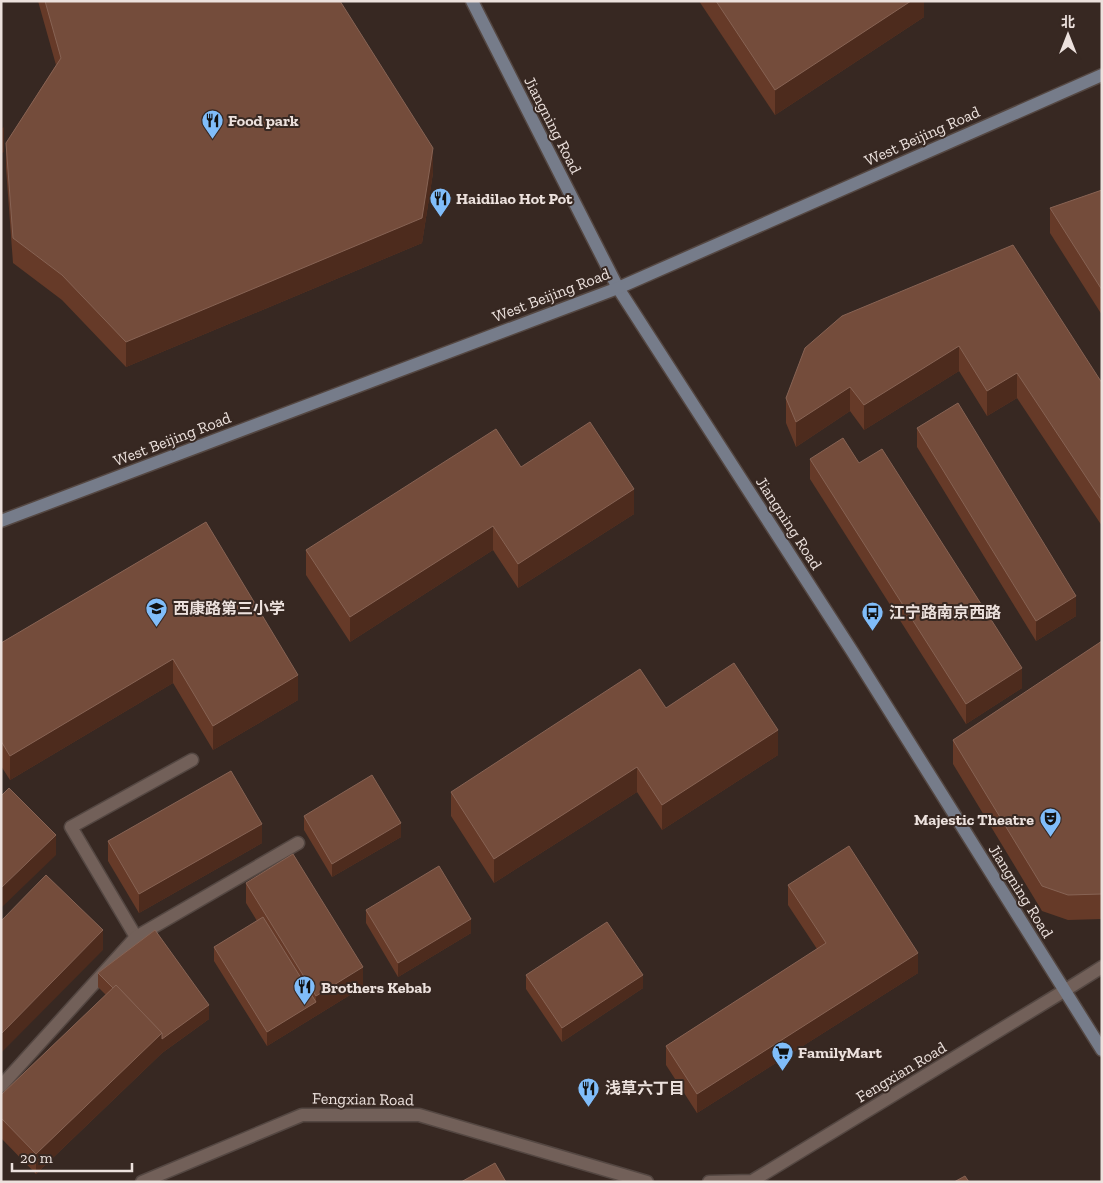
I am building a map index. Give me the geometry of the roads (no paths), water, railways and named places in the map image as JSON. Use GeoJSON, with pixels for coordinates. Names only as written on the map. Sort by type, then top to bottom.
{"type":"FeatureCollection","features":[{"type":"Feature","properties":{"kind":"main road","name":"Jiangning Road"},"geometry":{"type":"LineString","coordinates":[[472,1],[618,288],[852,651],[1102,1050]]}},
{"type":"Feature","properties":{"kind":"main road","name":"West Beijing Road"},"geometry":{"type":"LineString","coordinates":[[1,521],[618,288],[1102,75]]}},
{"type":"Feature","properties":{"kind":"street"},"geometry":{"type":"LineString","coordinates":[[136,937],[71,826],[192,760]]}},
{"type":"Feature","properties":{"kind":"street"},"geometry":{"type":"LineString","coordinates":[[1,1086],[136,937],[298,843]]}},
{"type":"Feature","properties":{"kind":"street","name":"Fengxian Road"},"geometry":{"type":"LineString","coordinates":[[709,1182],[752,1181],[1102,967]]}},
{"type":"Feature","properties":{"kind":"street","name":"Fengxian Road"},"geometry":{"type":"LineString","coordinates":[[142,1182],[302,1115],[419,1115],[647,1182]]}},
{"type":"Feature","properties":{"kind":"place","name":"Food park"},"geometry":{"type":"Point","coordinates":[212,139]}},
{"type":"Feature","properties":{"kind":"place","name":"Haidilao Hot Pot"},"geometry":{"type":"Point","coordinates":[440,217]}},
{"type":"Feature","properties":{"kind":"place","name":"西康路第三小学"},"geometry":{"type":"Point","coordinates":[157,627]}},
{"type":"Feature","properties":{"kind":"place","name":"江宁路南京西路"},"geometry":{"type":"Point","coordinates":[873,631]}},
{"type":"Feature","properties":{"kind":"place","name":"Majestic Theatre"},"geometry":{"type":"Point","coordinates":[1050,838]}},
{"type":"Feature","properties":{"kind":"place","name":"Brothers Kebab"},"geometry":{"type":"Point","coordinates":[305,1006]}},
{"type":"Feature","properties":{"kind":"place","name":"FamilyMart"},"geometry":{"type":"Point","coordinates":[782,1071]}},
{"type":"Feature","properties":{"kind":"place","name":"浅草六丁目"},"geometry":{"type":"Point","coordinates":[589,1107]}}]}
